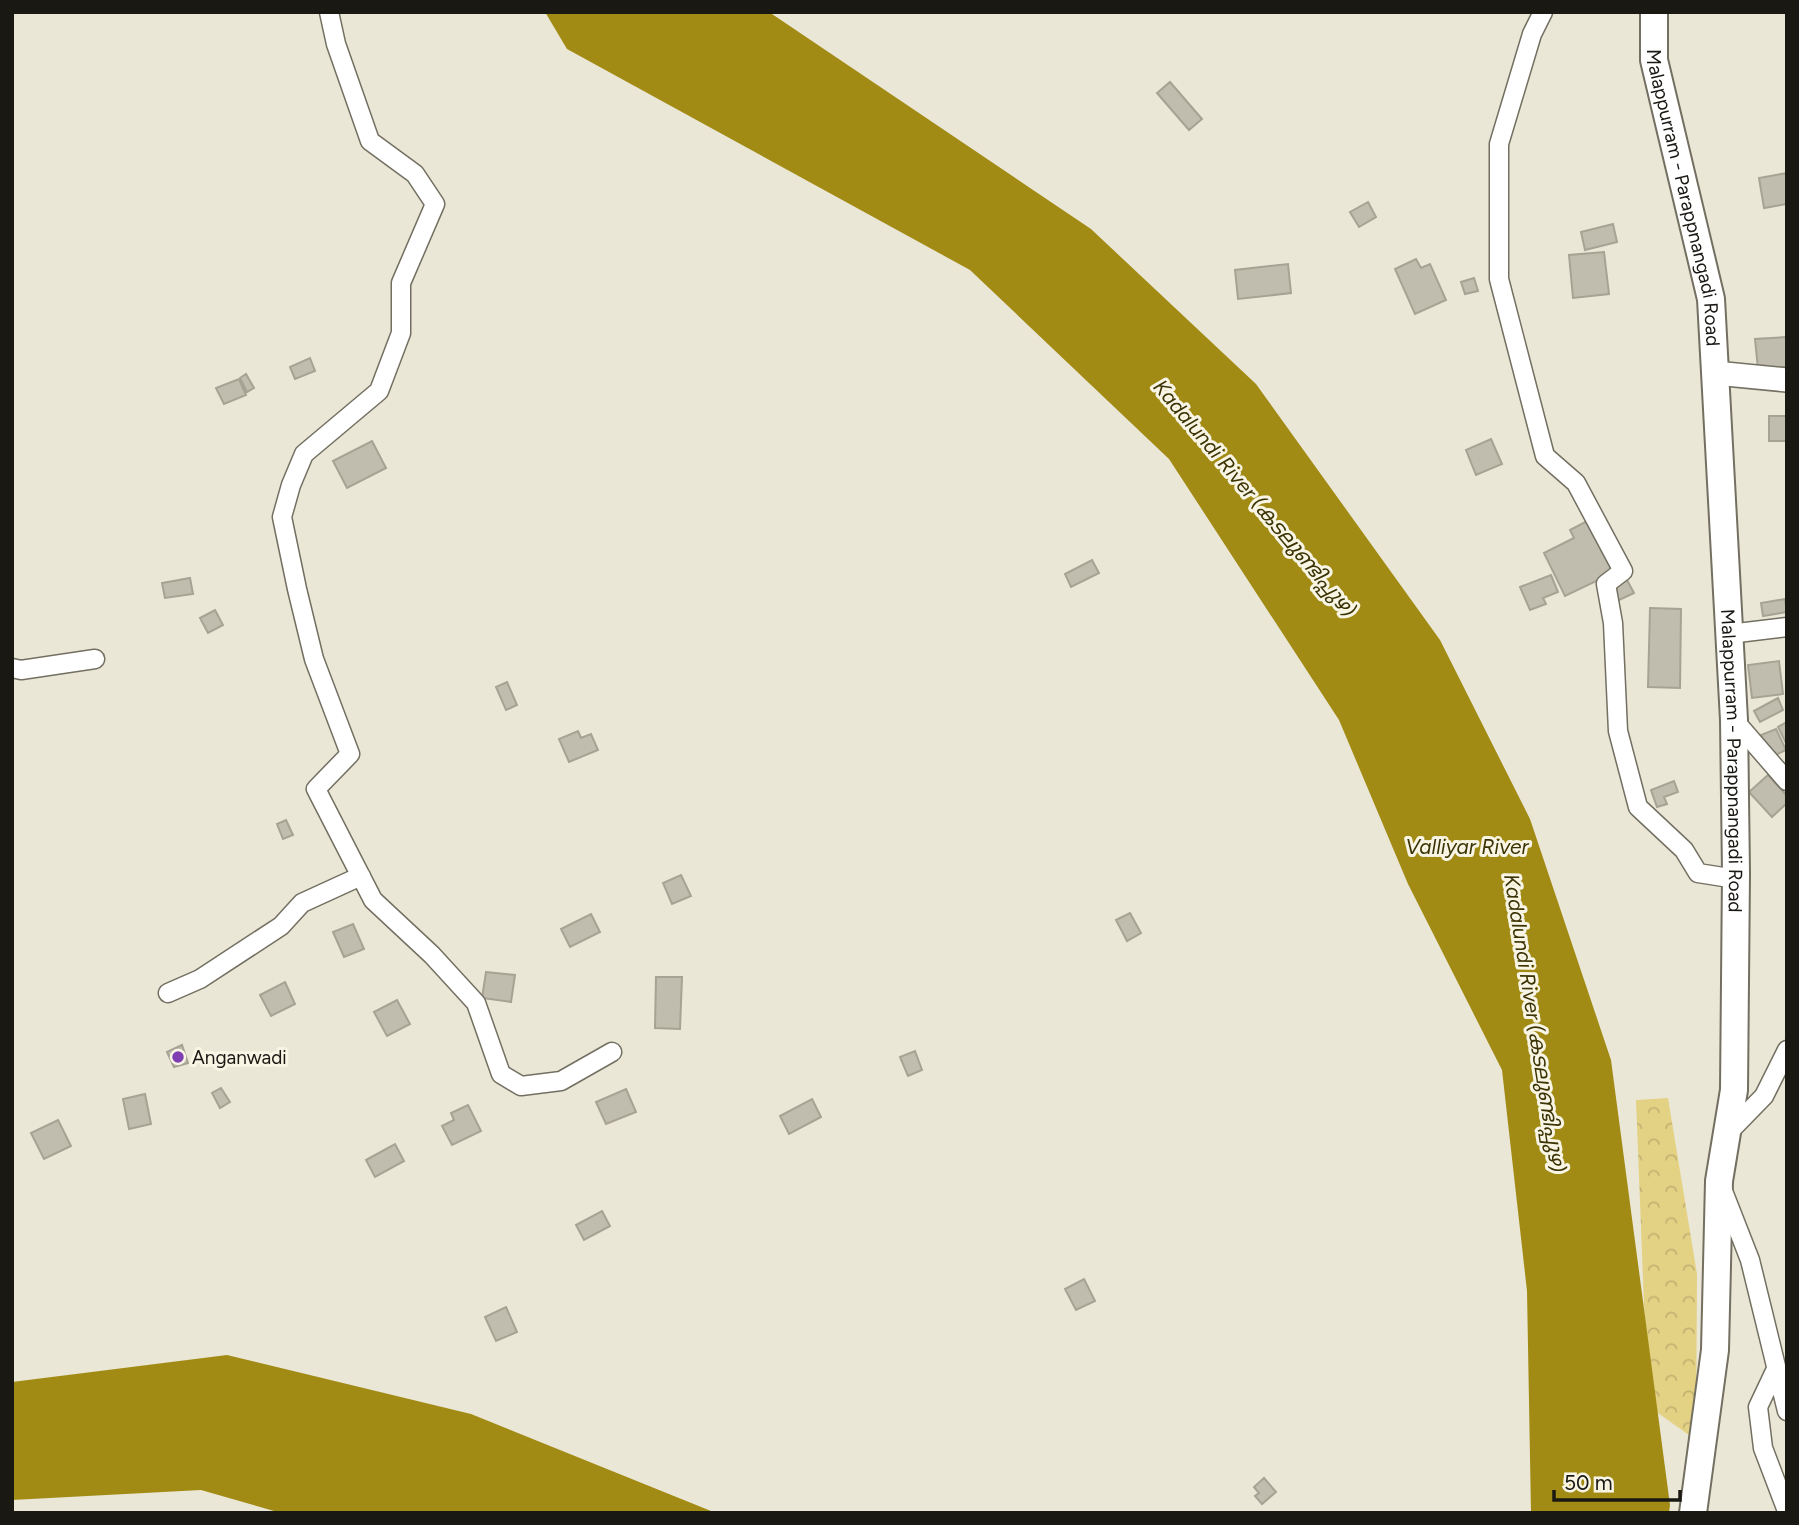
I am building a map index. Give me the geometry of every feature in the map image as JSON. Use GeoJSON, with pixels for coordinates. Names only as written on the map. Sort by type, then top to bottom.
{"type":"FeatureCollection","features":[{"type":"Feature","properties":{"kind":"main road","name":"Malappurram - Parappnangadi Road"},"geometry":{"type":"LineString","coordinates":[[1654,12],[1654,60],[1711,299],[1734,720],[1734,1090],[1719,1181],[1715,1350],[1693,1513]]}},
{"type":"Feature","properties":{"kind":"street"},"geometry":{"type":"LineString","coordinates":[[328,12],[336,44],[370,141],[415,174],[435,204],[401,284],[401,333],[379,391],[304,454],[282,517],[296,589],[314,659],[350,754],[316,789],[373,900],[432,955],[476,1003],[501,1074],[520,1086],[561,1081],[612,1052]]}},
{"type":"Feature","properties":{"kind":"street"},"geometry":{"type":"LineString","coordinates":[[1543,12],[1532,34],[1499,144],[1499,279],[1545,456],[1576,483],[1623,571],[1606,584],[1614,623],[1618,731],[1639,807],[1684,850],[1698,873],[1736,879]]}},
{"type":"Feature","properties":{"kind":"street"},"geometry":{"type":"LineString","coordinates":[[1715,373],[1787,380]]}},
{"type":"Feature","properties":{"kind":"street"},"geometry":{"type":"LineString","coordinates":[[1729,634],[1787,627]]}},
{"type":"Feature","properties":{"kind":"street"},"geometry":{"type":"LineString","coordinates":[[12,668],[21,670],[95,659]]}},
{"type":"Feature","properties":{"kind":"street"},"geometry":{"type":"LineString","coordinates":[[1734,720],[1787,781]]}},
{"type":"Feature","properties":{"kind":"street"},"geometry":{"type":"LineString","coordinates":[[168,993],[200,979],[281,926],[302,903],[361,876]]}},
{"type":"Feature","properties":{"kind":"street"},"geometry":{"type":"LineString","coordinates":[[1726,1135],[1765,1096],[1787,1050]]}},
{"type":"Feature","properties":{"kind":"street"},"geometry":{"type":"LineString","coordinates":[[1719,1181],[1750,1259],[1787,1411]]}},
{"type":"Feature","properties":{"kind":"street"},"geometry":{"type":"LineString","coordinates":[[1776,1369],[1758,1407],[1763,1448],[1787,1511]]}},
{"type":"Feature","properties":{"kind":"green space"},"geometry":{"type":"Polygon","coordinates":[[[1668,1098],[1697,1274],[1696,1440],[1648,1406],[1636,1100],[1668,1098]]]}},
{"type":"Feature","properties":{"kind":"water","name":"Valliyar River"},"geometry":{"type":"Polygon","coordinates":[[[545,12],[769,12],[1091,229],[1256,384],[1440,640],[1530,819],[1611,1060],[1669,1513],[1531,1513],[1527,1291],[1502,1070],[1408,884],[1339,720],[1169,459],[970,270],[567,49],[545,12]]]}},
{"type":"Feature","properties":{"kind":"water"},"geometry":{"type":"Polygon","coordinates":[[[227,1355],[471,1414],[716,1513],[281,1513],[201,1490],[12,1500],[12,1382],[227,1355]]]}},
{"type":"Feature","properties":{"kind":"building"},"geometry":{"type":"Polygon","coordinates":[[[1170,82],[1202,119],[1189,130],[1157,93],[1170,82]]]}},
{"type":"Feature","properties":{"kind":"building"},"geometry":{"type":"Polygon","coordinates":[[[1787,173],[1787,204],[1764,208],[1759,178],[1787,173]]]}},
{"type":"Feature","properties":{"kind":"building"},"geometry":{"type":"Polygon","coordinates":[[[1368,202],[1376,217],[1359,227],[1350,212],[1368,202]]]}},
{"type":"Feature","properties":{"kind":"building"},"geometry":{"type":"Polygon","coordinates":[[[1613,224],[1617,242],[1585,250],[1581,232],[1613,224]]]}},
{"type":"Feature","properties":{"kind":"building"},"geometry":{"type":"Polygon","coordinates":[[[1604,252],[1609,294],[1573,298],[1569,255],[1604,252]]]}},
{"type":"Feature","properties":{"kind":"building"},"geometry":{"type":"Polygon","coordinates":[[[1416,259],[1421,268],[1430,264],[1446,300],[1415,314],[1395,269],[1416,259]]]}},
{"type":"Feature","properties":{"kind":"building"},"geometry":{"type":"Polygon","coordinates":[[[1288,264],[1291,293],[1238,299],[1235,270],[1288,264]]]}},
{"type":"Feature","properties":{"kind":"building"},"geometry":{"type":"Polygon","coordinates":[[[1474,278],[1478,291],[1465,294],[1461,282],[1474,278]]]}},
{"type":"Feature","properties":{"kind":"building"},"geometry":{"type":"Polygon","coordinates":[[[1786,337],[1787,367],[1758,369],[1755,339],[1786,337]]]}},
{"type":"Feature","properties":{"kind":"building"},"geometry":{"type":"Polygon","coordinates":[[[310,358],[315,371],[295,379],[290,367],[310,358]]]}},
{"type":"Feature","properties":{"kind":"building"},"geometry":{"type":"Polygon","coordinates":[[[246,374],[254,388],[247,392],[240,378],[246,374]]]}},
{"type":"Feature","properties":{"kind":"building"},"geometry":{"type":"Polygon","coordinates":[[[239,379],[246,395],[224,404],[216,388],[239,379]]]}},
{"type":"Feature","properties":{"kind":"building"},"geometry":{"type":"Polygon","coordinates":[[[1769,416],[1787,416],[1787,441],[1769,441],[1769,416]]]}},
{"type":"Feature","properties":{"kind":"building"},"geometry":{"type":"Polygon","coordinates":[[[1491,439],[1502,464],[1476,475],[1466,450],[1491,439]]]}},
{"type":"Feature","properties":{"kind":"building"},"geometry":{"type":"Polygon","coordinates":[[[372,441],[386,468],[347,488],[333,461],[372,441]]]}},
{"type":"Feature","properties":{"kind":"building"},"geometry":{"type":"Polygon","coordinates":[[[1589,520],[1615,572],[1565,596],[1544,553],[1574,538],[1570,530],[1589,520]]]}},
{"type":"Feature","properties":{"kind":"building"},"geometry":{"type":"Polygon","coordinates":[[[1092,560],[1099,573],[1071,587],[1065,574],[1092,560]]]}},
{"type":"Feature","properties":{"kind":"building"},"geometry":{"type":"Polygon","coordinates":[[[1551,575],[1558,592],[1543,598],[1546,604],[1530,610],[1520,587],[1551,575]]]}},
{"type":"Feature","properties":{"kind":"building"},"geometry":{"type":"Polygon","coordinates":[[[190,578],[193,594],[165,598],[162,583],[190,578]]]}},
{"type":"Feature","properties":{"kind":"building"},"geometry":{"type":"Polygon","coordinates":[[[1627,580],[1634,593],[1615,602],[1609,588],[1627,580]]]}},
{"type":"Feature","properties":{"kind":"building"},"geometry":{"type":"Polygon","coordinates":[[[1785,599],[1787,612],[1763,616],[1761,603],[1785,599]]]}},
{"type":"Feature","properties":{"kind":"building"},"geometry":{"type":"Polygon","coordinates":[[[1650,608],[1681,609],[1680,688],[1648,687],[1650,608]]]}},
{"type":"Feature","properties":{"kind":"building"},"geometry":{"type":"Polygon","coordinates":[[[215,610],[223,625],[208,633],[200,618],[215,610]]]}},
{"type":"Feature","properties":{"kind":"building"},"geometry":{"type":"Polygon","coordinates":[[[1779,661],[1783,694],[1752,698],[1748,665],[1779,661]]]}},
{"type":"Feature","properties":{"kind":"building"},"geometry":{"type":"Polygon","coordinates":[[[507,682],[517,705],[506,710],[496,687],[507,682]]]}},
{"type":"Feature","properties":{"kind":"building"},"geometry":{"type":"Polygon","coordinates":[[[1778,698],[1783,710],[1760,722],[1754,711],[1778,698]]]}},
{"type":"Feature","properties":{"kind":"building"},"geometry":{"type":"Polygon","coordinates":[[[1787,722],[1787,745],[1778,727],[1787,722]]]}},
{"type":"Feature","properties":{"kind":"building"},"geometry":{"type":"Polygon","coordinates":[[[1776,729],[1786,750],[1771,757],[1761,735],[1776,729]]]}},
{"type":"Feature","properties":{"kind":"building"},"geometry":{"type":"Polygon","coordinates":[[[578,731],[581,738],[591,734],[598,750],[569,762],[559,739],[578,731]]]}},
{"type":"Feature","properties":{"kind":"building"},"geometry":{"type":"Polygon","coordinates":[[[1768,775],[1787,796],[1787,803],[1772,817],[1749,792],[1768,775]]]}},
{"type":"Feature","properties":{"kind":"building"},"geometry":{"type":"Polygon","coordinates":[[[1674,781],[1678,792],[1664,797],[1667,804],[1657,807],[1651,790],[1674,781]]]}},
{"type":"Feature","properties":{"kind":"building"},"geometry":{"type":"Polygon","coordinates":[[[286,820],[293,835],[283,839],[277,824],[286,820]]]}},
{"type":"Feature","properties":{"kind":"building"},"geometry":{"type":"Polygon","coordinates":[[[681,875],[691,896],[672,904],[663,883],[681,875]]]}},
{"type":"Feature","properties":{"kind":"building"},"geometry":{"type":"Polygon","coordinates":[[[1130,913],[1141,933],[1127,941],[1116,920],[1130,913]]]}},
{"type":"Feature","properties":{"kind":"building"},"geometry":{"type":"Polygon","coordinates":[[[591,914],[600,932],[570,947],[561,929],[591,914]]]}},
{"type":"Feature","properties":{"kind":"building"},"geometry":{"type":"Polygon","coordinates":[[[353,924],[364,949],[344,957],[333,932],[353,924]]]}},
{"type":"Feature","properties":{"kind":"building"},"geometry":{"type":"Polygon","coordinates":[[[486,972],[515,975],[511,1002],[482,998],[486,972]]]}},
{"type":"Feature","properties":{"kind":"building"},"geometry":{"type":"Polygon","coordinates":[[[656,977],[682,977],[680,1029],[655,1028],[656,977]]]}},
{"type":"Feature","properties":{"kind":"building"},"geometry":{"type":"Polygon","coordinates":[[[285,982],[295,1004],[271,1016],[260,995],[285,982]]]}},
{"type":"Feature","properties":{"kind":"building"},"geometry":{"type":"Polygon","coordinates":[[[397,1000],[410,1024],[387,1036],[374,1012],[397,1000]]]}},
{"type":"Feature","properties":{"kind":"building","name":"Anganwadi"},"geometry":{"type":"Polygon","coordinates":[[[182,1045],[188,1063],[174,1067],[167,1052],[182,1045]]]}},
{"type":"Feature","properties":{"kind":"building"},"geometry":{"type":"Polygon","coordinates":[[[915,1051],[922,1070],[908,1076],[900,1057],[915,1051]]]}},
{"type":"Feature","properties":{"kind":"building"},"geometry":{"type":"Polygon","coordinates":[[[221,1088],[230,1102],[220,1108],[212,1093],[221,1088]]]}},
{"type":"Feature","properties":{"kind":"building"},"geometry":{"type":"Polygon","coordinates":[[[626,1089],[636,1112],[606,1124],[596,1102],[626,1089]]]}},
{"type":"Feature","properties":{"kind":"building"},"geometry":{"type":"Polygon","coordinates":[[[145,1094],[151,1124],[129,1129],[123,1099],[145,1094]]]}},
{"type":"Feature","properties":{"kind":"building"},"geometry":{"type":"Polygon","coordinates":[[[812,1099],[821,1117],[789,1134],[780,1116],[812,1099]]]}},
{"type":"Feature","properties":{"kind":"building"},"geometry":{"type":"Polygon","coordinates":[[[468,1105],[481,1131],[452,1145],[442,1126],[454,1120],[451,1113],[468,1105]]]}},
{"type":"Feature","properties":{"kind":"building"},"geometry":{"type":"Polygon","coordinates":[[[58,1120],[71,1146],[44,1159],[31,1133],[58,1120]]]}},
{"type":"Feature","properties":{"kind":"building"},"geometry":{"type":"Polygon","coordinates":[[[395,1144],[404,1161],[375,1177],[366,1160],[395,1144]]]}},
{"type":"Feature","properties":{"kind":"building"},"geometry":{"type":"Polygon","coordinates":[[[602,1211],[610,1226],[584,1240],[576,1225],[602,1211]]]}},
{"type":"Feature","properties":{"kind":"building"},"geometry":{"type":"Polygon","coordinates":[[[1084,1279],[1095,1301],[1076,1310],[1065,1289],[1084,1279]]]}},
{"type":"Feature","properties":{"kind":"building"},"geometry":{"type":"Polygon","coordinates":[[[506,1307],[517,1332],[496,1341],[485,1317],[506,1307]]]}},
{"type":"Feature","properties":{"kind":"building"},"geometry":{"type":"Polygon","coordinates":[[[1264,1478],[1276,1492],[1262,1504],[1255,1496],[1259,1493],[1254,1487],[1264,1478]]]}},
{"type":"Feature","properties":{"kind":"place","name":"Anganwadi"},"geometry":{"type":"Point","coordinates":[178,1057]}},
{"type":"Feature","properties":{"kind":"water label","name":"Kadalundi River (കടലുണ്ടിപ്പുഴ)"},"geometry":{"type":"Point","coordinates":[1255,498]}},
{"type":"Feature","properties":{"kind":"water label","name":"Kadalundi River (കടലുണ്ടിപ്പുഴ)"},"geometry":{"type":"Point","coordinates":[1535,1023]}}]}
